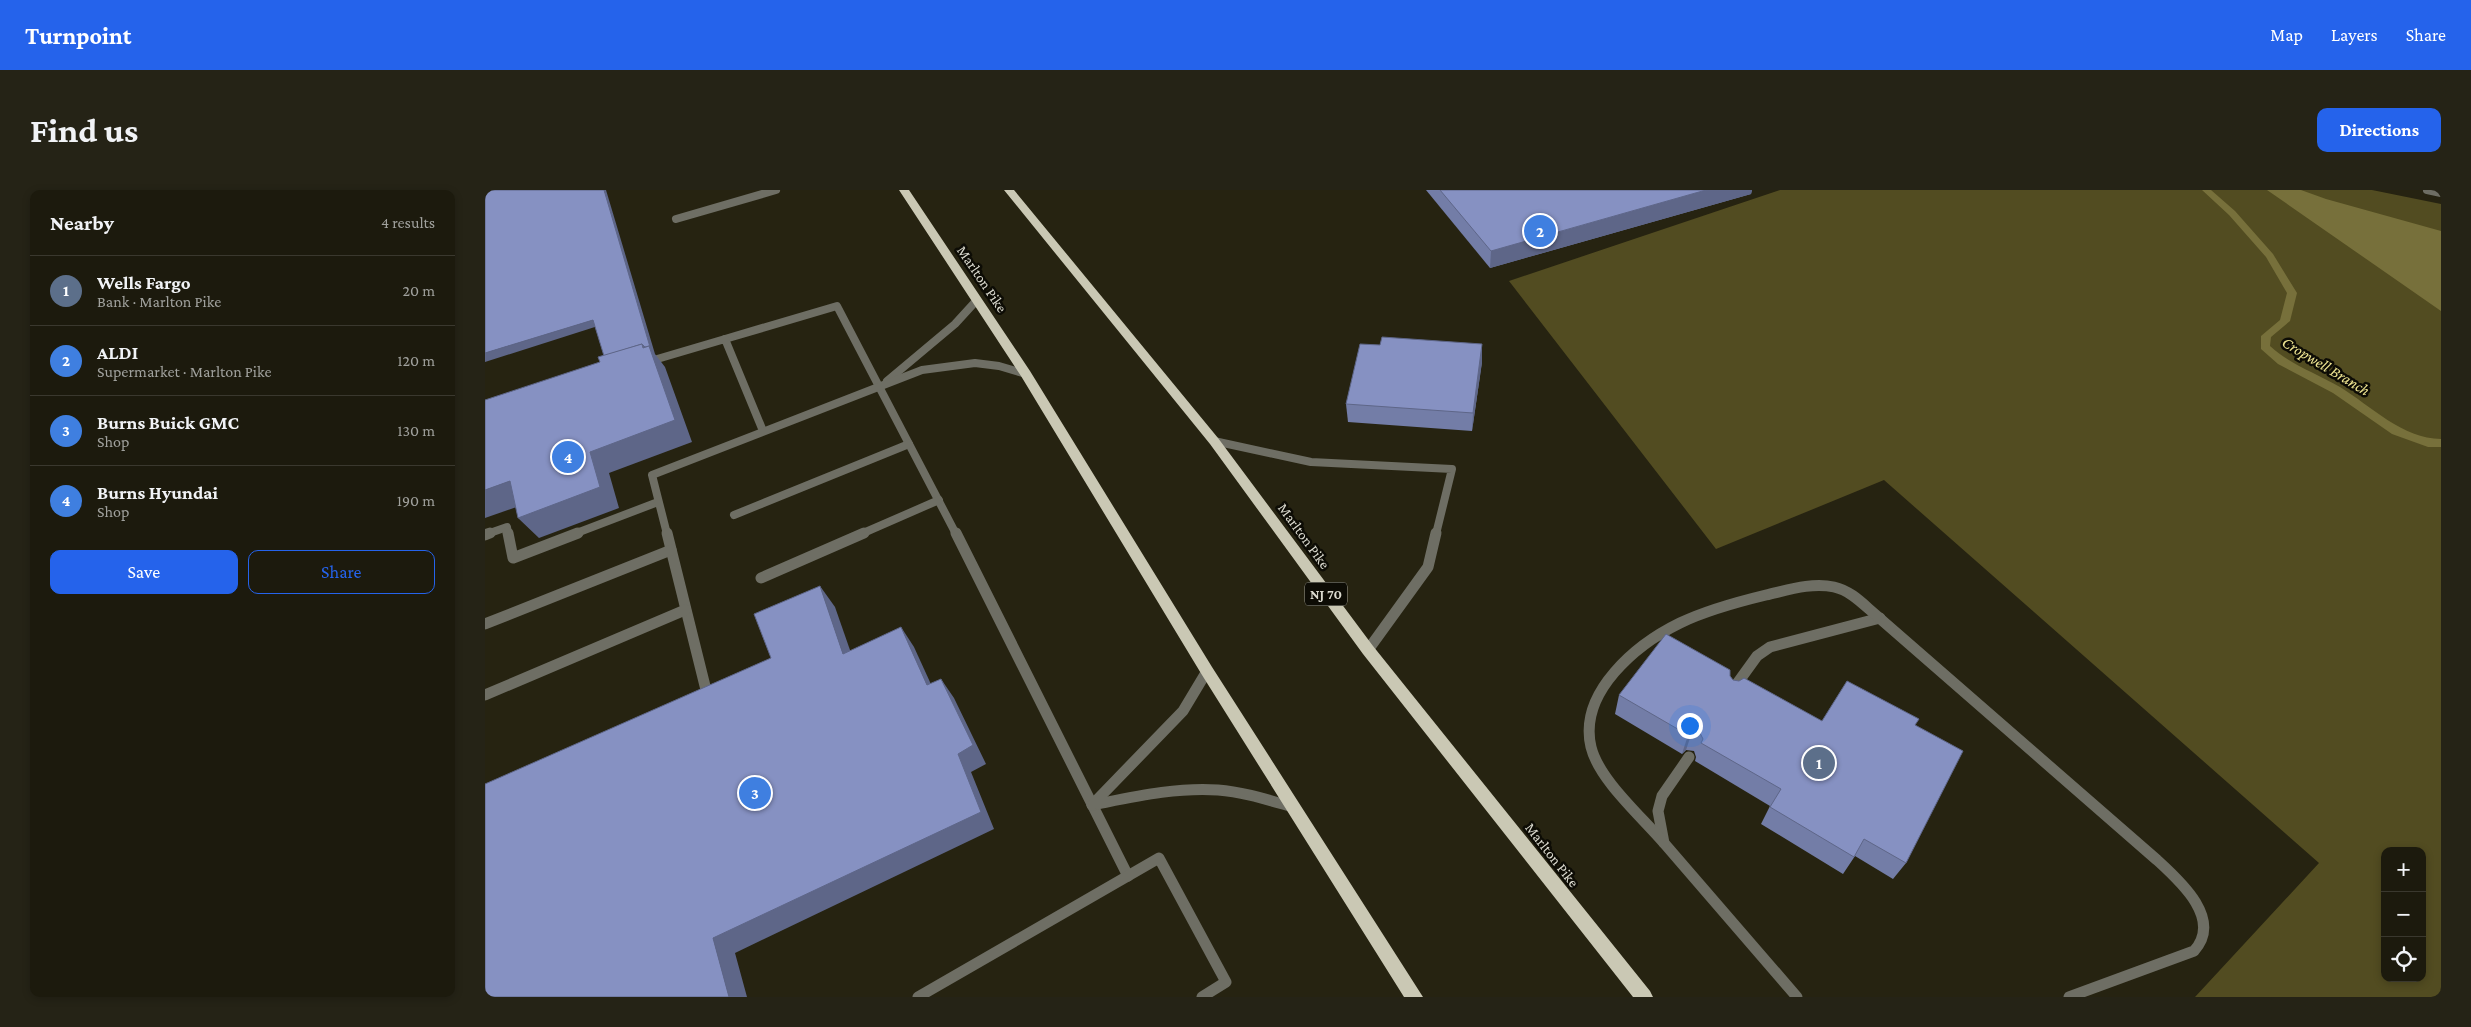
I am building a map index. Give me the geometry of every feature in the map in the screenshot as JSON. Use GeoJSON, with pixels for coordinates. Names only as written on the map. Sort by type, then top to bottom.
{"type":"FeatureCollection","features":[{"type":"Feature","properties":{"kind":"highway","name":"Marlton Pike"},"geometry":{"type":"LineString","coordinates":[[904,190],[1026,374],[1207,670],[1414,997]]}},
{"type":"Feature","properties":{"kind":"highway","name":"Marlton Pike"},"geometry":{"type":"LineString","coordinates":[[1010,190],[1214,441],[1369,650],[1644,997]]}},
{"type":"Feature","properties":{"kind":"lane"},"geometry":{"type":"LineString","coordinates":[[676,219],[776,190]]}},
{"type":"Feature","properties":{"kind":"lane"},"geometry":{"type":"LineString","coordinates":[[2427,190],[2441,193]]}},
{"type":"Feature","properties":{"kind":"lane"},"geometry":{"type":"LineString","coordinates":[[880,386],[955,324],[977,301]]}},
{"type":"Feature","properties":{"kind":"lane"},"geometry":{"type":"LineString","coordinates":[[640,364],[837,306],[939,500],[1128,876]]}},
{"type":"Feature","properties":{"kind":"lane"},"geometry":{"type":"LineString","coordinates":[[725,338],[763,431]]}},
{"type":"Feature","properties":{"kind":"lane"},"geometry":{"type":"LineString","coordinates":[[707,694],[657,502],[652,475],[922,370],[950,364],[978,362],[1001,365],[1026,374]]}},
{"type":"Feature","properties":{"kind":"lane"},"geometry":{"type":"LineString","coordinates":[[1214,441],[1311,462],[1452,469],[1428,567],[1369,650]]}},
{"type":"Feature","properties":{"kind":"lane"},"geometry":{"type":"LineString","coordinates":[[735,515],[909,444]]}},
{"type":"Feature","properties":{"kind":"lane"},"geometry":{"type":"LineString","coordinates":[[761,578],[939,500]]}},
{"type":"Feature","properties":{"kind":"lane"},"geometry":{"type":"LineString","coordinates":[[485,535],[507,527],[513,558],[657,502]]}},
{"type":"Feature","properties":{"kind":"lane"},"geometry":{"type":"LineString","coordinates":[[485,624],[671,550]]}},
{"type":"Feature","properties":{"kind":"lane"},"geometry":{"type":"LineString","coordinates":[[1797,997],[1599,766],[1591,746],[1589,726],[1593,706],[1612,675],[1637,651],[1670,629],[1716,609],[1804,586],[1834,588],[1859,600],[2170,872],[2192,897],[2203,918],[2203,938],[2194,951],[2069,997]]}},
{"type":"Feature","properties":{"kind":"lane"},"geometry":{"type":"LineString","coordinates":[[485,695],[685,610]]}},
{"type":"Feature","properties":{"kind":"lane"},"geometry":{"type":"LineString","coordinates":[[1730,693],[1757,656],[1770,647],[1880,618]]}},
{"type":"Feature","properties":{"kind":"lane"},"geometry":{"type":"LineString","coordinates":[[1092,805],[1183,711],[1207,670]]}},
{"type":"Feature","properties":{"kind":"lane"},"geometry":{"type":"LineString","coordinates":[[1664,843],[1658,812],[1662,796],[1689,757]]}},
{"type":"Feature","properties":{"kind":"lane"},"geometry":{"type":"LineString","coordinates":[[1092,805],[1138,797],[1217,790],[1253,796],[1293,807]]}},
{"type":"Feature","properties":{"kind":"lane"},"geometry":{"type":"LineString","coordinates":[[918,997],[1159,858],[1226,982],[1202,997]]}},
{"type":"Feature","properties":{"kind":"shaded area"},"geometry":{"type":"Polygon","coordinates":[[[1780,190],[2372,190],[2441,204],[2441,997],[2195,997],[2319,863],[1884,480],[1716,549],[1509,281],[1780,190]]]}},
{"type":"Feature","properties":{"kind":"shaded area"},"geometry":{"type":"Polygon","coordinates":[[[2267,190],[2301,190],[2326,199],[2441,231],[2441,311],[2267,190]]]}},
{"type":"Feature","properties":{"kind":"building"},"geometry":{"type":"Polygon","coordinates":[[[485,190],[604,190],[650,347],[645,347],[642,344],[604,356],[593,320],[485,353],[485,190]]]}},
{"type":"Feature","properties":{"kind":"building"},"geometry":{"type":"Polygon","coordinates":[[[1440,190],[1706,190],[1491,251],[1440,190]]]}},
{"type":"Feature","properties":{"kind":"building"},"geometry":{"type":"Polygon","coordinates":[[[1382,337],[1482,344],[1473,413],[1346,404],[1360,344],[1380,345],[1382,337]]]}},
{"type":"Feature","properties":{"kind":"building"},"geometry":{"type":"Polygon","coordinates":[[[642,344],[643,348],[649,346],[675,420],[590,452],[600,487],[518,518],[510,481],[485,490],[485,400],[600,362],[598,357],[642,344]]]}},
{"type":"Feature","properties":{"kind":"building"},"geometry":{"type":"Polygon","coordinates":[[[820,586],[843,654],[901,627],[927,685],[941,679],[973,745],[958,754],[981,812],[713,938],[729,997],[485,997],[485,784],[771,658],[754,614],[820,586]]]}},
{"type":"Feature","properties":{"kind":"building"},"geometry":{"type":"Polygon","coordinates":[[[1666,634],[1730,670],[1730,676],[1733,680],[1739,681],[1744,678],[1822,721],[1847,681],[1919,719],[1915,725],[1963,751],[1906,863],[1864,839],[1854,857],[1770,807],[1781,789],[1701,743],[1703,739],[1700,733],[1692,732],[1688,735],[1619,695],[1666,634]]]}},
{"type":"Feature","properties":{"kind":"waterway","name":"Cropwell Branch"},"geometry":{"type":"LineString","coordinates":[[2206,190],[2232,213],[2270,256],[2292,293],[2285,321],[2266,336],[2265,347],[2282,362],[2337,390],[2353,403],[2381,419],[2396,431],[2428,443],[2441,443]]}},
{"type":"Feature","properties":{"kind":"place","name":"ALDI"},"geometry":{"type":"Point","coordinates":[1540,231]}},
{"type":"Feature","properties":{"kind":"place","name":"Burns Hyundai"},"geometry":{"type":"Point","coordinates":[568,457]}},
{"type":"Feature","properties":{"kind":"place","name":"Wells Fargo"},"geometry":{"type":"Point","coordinates":[1819,763]}},
{"type":"Feature","properties":{"kind":"place","name":"Burns Buick GMC"},"geometry":{"type":"Point","coordinates":[755,793]}}]}
